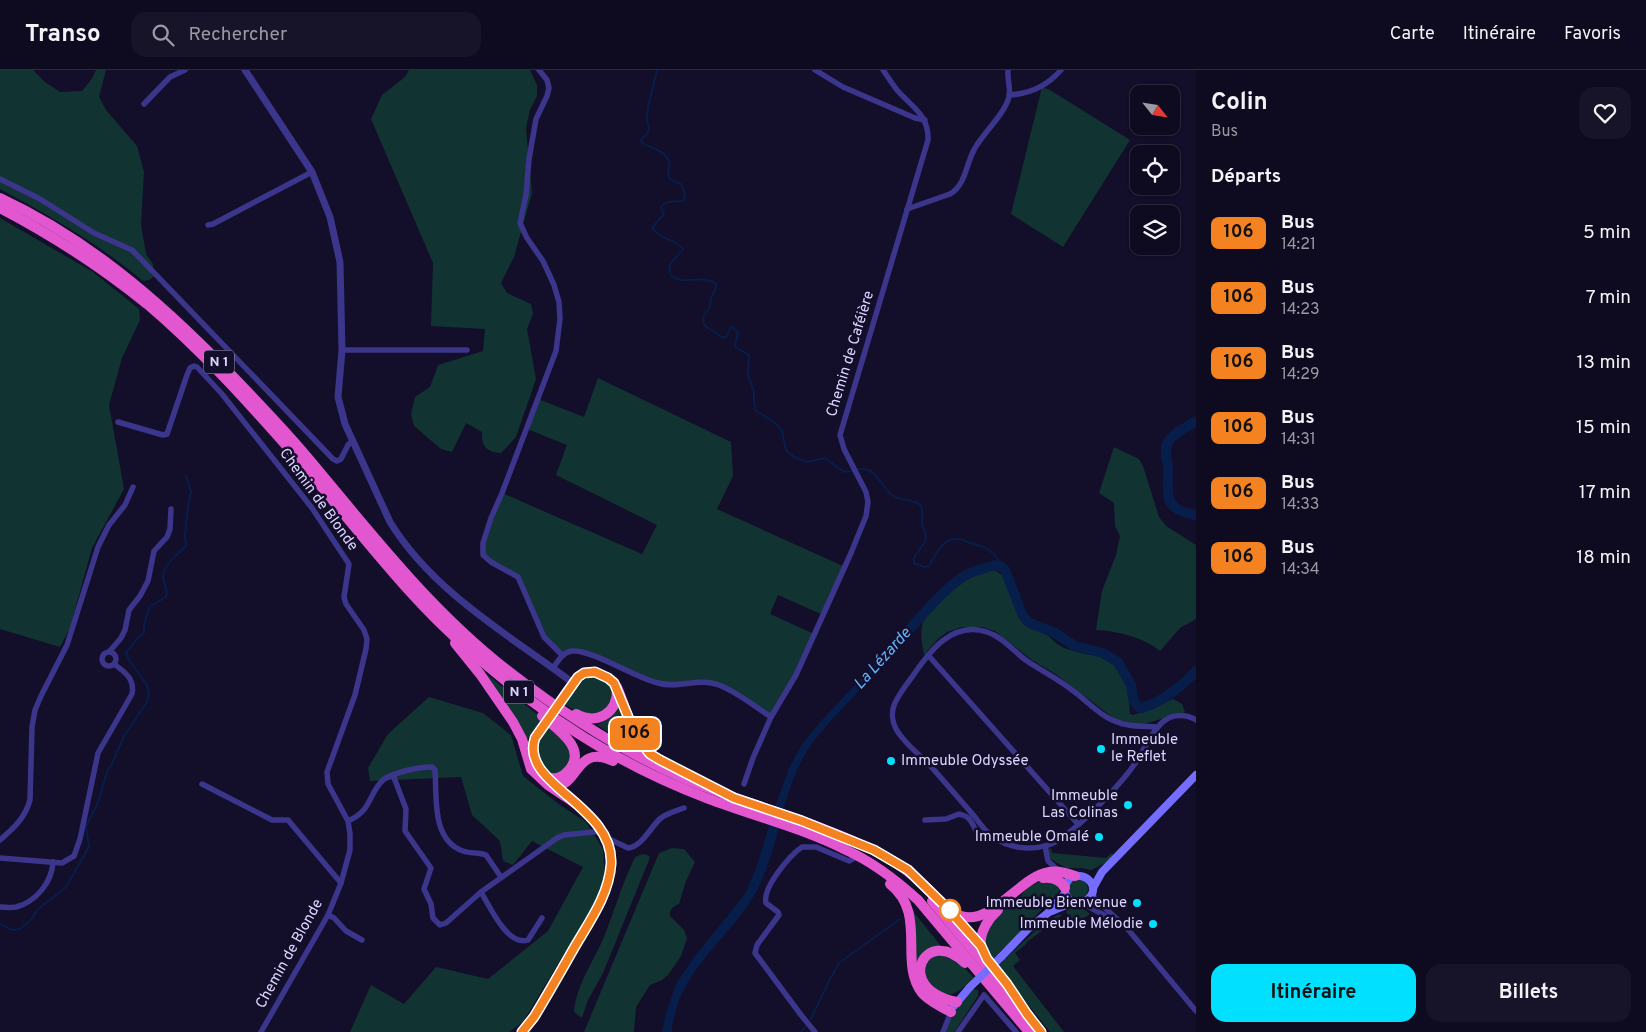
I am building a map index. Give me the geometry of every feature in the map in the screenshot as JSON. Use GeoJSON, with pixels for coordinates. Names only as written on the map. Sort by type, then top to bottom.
{"type":"FeatureCollection","features":[{"type":"Feature","properties":{"kind":"highway","name":"N 1"},"geometry":{"type":"LineString","coordinates":[[0,198],[47,223],[76,242],[125,276],[170,313],[220,363],[305,454],[395,563],[420,590],[463,633],[509,672],[563,711],[620,747],[684,778],[734,798],[758,811]]}},
{"type":"Feature","properties":{"kind":"highway","name":"N 1"},"geometry":{"type":"LineString","coordinates":[[0,208],[42,231],[104,271],[148,305],[185,339],[292,452],[381,559],[436,619],[497,675],[578,734],[654,776],[708,799],[758,811],[800,826],[886,861],[904,874],[930,899],[1041,1032]]}},
{"type":"Feature","properties":{"kind":"highway"},"geometry":{"type":"LineString","coordinates":[[436,619],[480,674],[513,722],[522,739],[531,769],[541,780],[575,802]]}},
{"type":"Feature","properties":{"kind":"highway"},"geometry":{"type":"LineString","coordinates":[[509,672],[527,679],[574,713],[591,720],[602,717],[614,705],[617,699],[617,686]]}},
{"type":"Feature","properties":{"kind":"highway"},"geometry":{"type":"LineString","coordinates":[[497,675],[566,736],[573,746],[575,761],[571,768],[561,777],[547,778]]}},
{"type":"Feature","properties":{"kind":"highway"},"geometry":{"type":"LineString","coordinates":[[617,686],[637,738],[650,754],[734,798]]}},
{"type":"Feature","properties":{"kind":"highway"},"geometry":{"type":"LineString","coordinates":[[557,786],[564,785],[585,761],[593,757],[603,756],[687,795],[708,799]]}},
{"type":"Feature","properties":{"kind":"highway"},"geometry":{"type":"LineString","coordinates":[[569,780],[569,788],[575,802]]}},
{"type":"Feature","properties":{"kind":"highway","name":"N 1"},"geometry":{"type":"LineString","coordinates":[[850,846],[897,881],[918,900],[1029,1032]]}},
{"type":"Feature","properties":{"kind":"highway"},"geometry":{"type":"LineString","coordinates":[[850,846],[856,857],[894,886],[904,900],[910,915],[915,980],[926,997],[951,1012]]}},
{"type":"Feature","properties":{"kind":"highway"},"geometry":{"type":"LineString","coordinates":[[850,846],[892,860],[908,870],[948,909],[966,917],[974,917],[986,913],[1035,878],[1050,872],[1080,876]]}},
{"type":"Feature","properties":{"kind":"highway"},"geometry":{"type":"LineString","coordinates":[[1027,1014],[987,959],[981,946],[983,933],[993,915],[1034,882],[1043,878],[1052,878],[1062,884],[1065,891]]}},
{"type":"Feature","properties":{"kind":"highway"},"geometry":{"type":"LineString","coordinates":[[958,1002],[946,1000],[938,996],[922,983],[919,973],[920,966],[924,958],[930,953],[943,950],[955,954],[1016,1017]]}},
{"type":"Feature","properties":{"kind":"main road"},"geometry":{"type":"LineString","coordinates":[[522,1032],[534,1017],[600,902],[611,864],[610,851],[604,834],[595,821],[538,768],[532,753],[532,746],[566,692],[584,673],[595,672],[608,678],[617,686]]}},
{"type":"Feature","properties":{"kind":"main road"},"geometry":{"type":"LineString","coordinates":[[1049,912],[1089,899],[1102,872],[1196,776]]}},
{"type":"Feature","properties":{"kind":"main road"},"geometry":{"type":"LineString","coordinates":[[951,1012],[970,987],[1028,929],[1049,912],[1065,891],[1068,880],[1102,872]]}},
{"type":"Feature","properties":{"kind":"main road"},"geometry":{"type":"LineString","coordinates":[[1080,876],[1090,881],[1092,891]]}},
{"type":"Feature","properties":{"kind":"main road"},"geometry":{"type":"LineString","coordinates":[[1065,891],[1070,901],[1078,903]]}},
{"type":"Feature","properties":{"kind":"street"},"geometry":{"type":"LineString","coordinates":[[144,104],[170,77],[185,70]]}},
{"type":"Feature","properties":{"kind":"street"},"geometry":{"type":"LineString","coordinates":[[245,70],[312,172],[330,217],[340,262],[342,350],[338,397],[346,424],[390,522],[399,537],[465,604],[573,683]]}},
{"type":"Feature","properties":{"kind":"street"},"geometry":{"type":"LineString","coordinates":[[539,70],[547,80],[548,88],[547,96],[536,119],[529,159],[526,195],[520,223],[554,285],[559,302],[560,319],[556,351],[491,518],[483,543],[483,555],[491,562],[518,577],[544,637],[562,655]]}},
{"type":"Feature","properties":{"kind":"street"},"geometry":{"type":"LineString","coordinates":[[815,70],[843,87],[915,118],[925,120]]}},
{"type":"Feature","properties":{"kind":"street"},"geometry":{"type":"LineString","coordinates":[[883,70],[895,88],[925,120]]}},
{"type":"Feature","properties":{"kind":"street"},"geometry":{"type":"LineString","coordinates":[[907,209],[956,191],[975,148],[1001,111],[1009,95],[1008,70]]}},
{"type":"Feature","properties":{"kind":"street"},"geometry":{"type":"LineString","coordinates":[[1009,95],[1042,87],[1048,84],[1061,70]]}},
{"type":"Feature","properties":{"kind":"street","name":"Chemin de Caféière"},"geometry":{"type":"LineString","coordinates":[[744,784],[771,717],[796,675],[866,516],[868,502],[866,492],[841,441],[842,426],[928,140],[928,128],[925,120]]}},
{"type":"Feature","properties":{"kind":"street"},"geometry":{"type":"LineString","coordinates":[[208,225],[312,172]]}},
{"type":"Feature","properties":{"kind":"street"},"geometry":{"type":"LineString","coordinates":[[0,179],[40,199],[94,233],[132,250],[333,459],[336,461],[341,459],[348,445],[353,440]]}},
{"type":"Feature","properties":{"kind":"street"},"geometry":{"type":"LineString","coordinates":[[342,350],[467,350]]}},
{"type":"Feature","properties":{"kind":"street","name":"Chemin de Blonde"},"geometry":{"type":"LineString","coordinates":[[118,422],[163,435],[167,434],[190,368],[197,367],[222,394],[312,508],[343,553],[350,570],[345,591],[346,604],[364,630],[367,639],[355,695],[327,772],[328,784],[348,821],[350,850],[328,915],[261,1032]]}},
{"type":"Feature","properties":{"kind":"street"},"geometry":{"type":"LineString","coordinates":[[0,840],[15,827],[28,809],[30,800],[32,726],[35,710],[40,696],[67,645],[98,547],[109,526],[125,505],[133,487]]}},
{"type":"Feature","properties":{"kind":"street"},"geometry":{"type":"LineString","coordinates":[[114,664],[108,666],[103,662],[104,655],[110,652],[121,638],[125,630],[129,610],[140,596],[148,581],[154,551],[167,537],[170,529],[171,509]]}},
{"type":"Feature","properties":{"kind":"street"},"geometry":{"type":"LineString","coordinates":[[1157,727],[1128,726],[1110,720],[1062,682],[1025,660],[1002,640],[987,631],[967,629],[951,634],[940,642],[928,655],[894,704],[892,717],[900,735],[924,759],[993,837],[1010,845],[1024,848],[1045,846],[1056,842],[1078,824],[1128,773],[1157,727],[1166,719],[1178,715],[1189,716],[1196,720]]}},
{"type":"Feature","properties":{"kind":"street"},"geometry":{"type":"LineString","coordinates":[[552,668],[562,655],[571,651],[589,654],[640,678],[658,684],[680,685],[706,682],[718,684],[771,717]]}},
{"type":"Feature","properties":{"kind":"street"},"geometry":{"type":"LineString","coordinates":[[110,652],[115,655],[116,660],[114,664]]}},
{"type":"Feature","properties":{"kind":"street"},"geometry":{"type":"LineString","coordinates":[[928,655],[1078,824]]}},
{"type":"Feature","properties":{"kind":"street"},"geometry":{"type":"LineString","coordinates":[[0,858],[62,863],[69,860],[76,852],[98,753],[132,694],[134,686],[133,682],[114,664]]}},
{"type":"Feature","properties":{"kind":"street"},"geometry":{"type":"LineString","coordinates":[[348,821],[356,818],[363,812],[382,782],[393,775],[428,766],[434,768],[436,772],[437,810],[443,833],[451,843],[463,851],[486,855],[500,878]]}},
{"type":"Feature","properties":{"kind":"street"},"geometry":{"type":"LineString","coordinates":[[393,775],[406,809],[405,831],[431,868],[424,888],[431,904],[434,921],[440,925],[446,923],[481,892],[560,836],[604,834],[628,848],[632,848],[665,814],[684,808]]}},
{"type":"Feature","properties":{"kind":"street"},"geometry":{"type":"LineString","coordinates":[[202,784],[272,820],[288,820],[340,883]]}},
{"type":"Feature","properties":{"kind":"street"},"geometry":{"type":"LineString","coordinates":[[925,820],[946,819],[959,814],[967,817],[981,837],[988,839],[993,837]]}},
{"type":"Feature","properties":{"kind":"street"},"geometry":{"type":"LineString","coordinates":[[1045,846],[1048,861],[1060,872]]}},
{"type":"Feature","properties":{"kind":"street"},"geometry":{"type":"LineString","coordinates":[[816,1032],[801,1015],[756,952],[757,946],[779,915],[778,912],[766,903],[766,896],[769,887],[789,859],[802,847],[816,847],[849,861],[856,857]]}},
{"type":"Feature","properties":{"kind":"street"},"geometry":{"type":"LineString","coordinates":[[0,907],[14,908],[24,905],[36,896],[50,878],[53,862]]}},
{"type":"Feature","properties":{"kind":"street"},"geometry":{"type":"LineString","coordinates":[[1092,891],[1096,900],[1126,928],[1196,1011]]}},
{"type":"Feature","properties":{"kind":"street"},"geometry":{"type":"LineString","coordinates":[[481,892],[505,931],[514,940],[519,942],[528,940],[542,918]]}},
{"type":"Feature","properties":{"kind":"street"},"geometry":{"type":"LineString","coordinates":[[1078,903],[1126,928]]}},
{"type":"Feature","properties":{"kind":"street"},"geometry":{"type":"LineString","coordinates":[[328,915],[334,918],[346,931],[362,940]]}},
{"type":"Feature","properties":{"kind":"street"},"geometry":{"type":"LineString","coordinates":[[958,1032],[984,995],[1016,1032]]}},
{"type":"Feature","properties":{"kind":"street"},"geometry":{"type":"LineString","coordinates":[[942,1032],[951,1012]]}},
{"type":"Feature","properties":{"kind":"green space"},"geometry":{"type":"Polygon","coordinates":[[[0,70],[33,70],[45,82],[60,92],[82,91],[96,70],[106,70],[99,97],[106,110],[137,146],[144,172],[141,225],[146,254],[153,264],[153,277],[149,280],[143,281],[74,231],[0,189],[0,70]]]}},
{"type":"Feature","properties":{"kind":"green space"},"geometry":{"type":"Polygon","coordinates":[[[409,70],[530,70],[537,85],[537,96],[530,110],[526,128],[532,193],[514,257],[501,283],[507,293],[531,304],[533,314],[527,329],[536,379],[516,437],[501,453],[488,450],[482,441],[482,432],[466,423],[452,452],[441,449],[414,426],[411,414],[415,397],[430,387],[438,365],[483,351],[485,329],[431,326],[433,263],[371,119],[382,95],[405,77],[409,70]]]}},
{"type":"Feature","properties":{"kind":"green space"},"geometry":{"type":"Polygon","coordinates":[[[1042,87],[1050,90],[1130,140],[1063,247],[1011,214],[1042,87]]]}},
{"type":"Feature","properties":{"kind":"green space"},"geometry":{"type":"Polygon","coordinates":[[[0,218],[93,272],[139,309],[140,320],[122,358],[109,405],[124,489],[92,548],[70,628],[60,647],[0,629],[0,218]]]}},
{"type":"Feature","properties":{"kind":"green space"},"geometry":{"type":"Polygon","coordinates":[[[598,378],[731,442],[733,476],[717,509],[845,567],[823,615],[778,595],[770,614],[814,634],[796,675],[771,717],[718,684],[669,686],[578,651],[562,655],[550,644],[521,582],[483,555],[491,518],[502,493],[642,554],[657,525],[556,475],[567,445],[527,429],[538,399],[584,417],[598,378]]]}},
{"type":"Feature","properties":{"kind":"green space"},"geometry":{"type":"Polygon","coordinates":[[[1114,447],[1139,459],[1159,517],[1166,526],[1196,545],[1196,619],[1180,628],[1160,651],[1146,642],[1130,636],[1096,630],[1102,591],[1116,555],[1120,536],[1115,526],[1114,503],[1099,493],[1114,447]]]}},
{"type":"Feature","properties":{"kind":"green space"},"geometry":{"type":"Polygon","coordinates":[[[994,570],[1002,575],[1024,625],[1044,632],[1064,648],[1084,654],[1102,656],[1113,661],[1118,666],[1128,684],[1130,714],[1133,715],[1152,709],[1173,699],[1182,704],[1185,712],[1144,724],[1116,720],[995,631],[982,627],[962,627],[947,632],[924,655],[921,632],[924,619],[945,595],[961,582],[994,570]]]}},
{"type":"Feature","properties":{"kind":"green space"},"geometry":{"type":"Polygon","coordinates":[[[479,668],[543,719],[526,741],[479,668]]]}},
{"type":"Feature","properties":{"kind":"green space"},"geometry":{"type":"Polygon","coordinates":[[[597,677],[614,690],[611,703],[603,713],[582,715],[564,704],[577,685],[585,679],[597,677]]]}},
{"type":"Feature","properties":{"kind":"green space"},"geometry":{"type":"Polygon","coordinates":[[[429,697],[483,713],[511,735],[523,776],[560,805],[586,822],[603,849],[605,875],[597,899],[523,1022],[509,1032],[350,1032],[371,985],[404,1004],[436,967],[488,979],[548,931],[583,867],[532,841],[513,865],[503,861],[500,841],[472,815],[461,777],[370,781],[368,768],[388,734],[429,697]]]}},
{"type":"Feature","properties":{"kind":"green space"},"geometry":{"type":"Polygon","coordinates":[[[620,703],[638,751],[597,725],[608,719],[620,703]]]}},
{"type":"Feature","properties":{"kind":"green space"},"geometry":{"type":"Polygon","coordinates":[[[549,726],[566,743],[572,758],[565,772],[553,775],[541,763],[537,752],[540,740],[549,726]]]}},
{"type":"Feature","properties":{"kind":"green space"},"geometry":{"type":"Polygon","coordinates":[[[672,848],[684,849],[695,862],[686,881],[679,904],[670,911],[670,916],[684,930],[687,938],[681,956],[668,975],[650,985],[636,1007],[634,1032],[584,1032],[659,853],[672,848]]]}},
{"type":"Feature","properties":{"kind":"green space"},"geometry":{"type":"Polygon","coordinates":[[[1051,848],[1052,853],[1106,858],[1112,853],[1113,855],[1107,862],[1091,870],[1066,868],[1049,858],[1048,849],[1051,848]]]}},
{"type":"Feature","properties":{"kind":"green space"},"geometry":{"type":"Polygon","coordinates":[[[643,854],[650,856],[649,860],[603,973],[588,1000],[582,1018],[574,1012],[578,992],[604,937],[635,857],[643,854]]]}},
{"type":"Feature","properties":{"kind":"green space"},"geometry":{"type":"Polygon","coordinates":[[[1045,879],[1049,879],[1060,888],[1059,892],[991,961],[985,948],[986,931],[1000,911],[1019,900],[1027,888],[1045,879]]]}},
{"type":"Feature","properties":{"kind":"green space"},"geometry":{"type":"Polygon","coordinates":[[[1078,879],[1085,882],[1088,889],[1085,896],[1078,899],[1071,896],[1068,889],[1071,882],[1078,879]]]}},
{"type":"Feature","properties":{"kind":"green space"},"geometry":{"type":"Polygon","coordinates":[[[1070,908],[1083,908],[1090,914],[1076,923],[1066,912],[1070,908]]]}},
{"type":"Feature","properties":{"kind":"green space"},"geometry":{"type":"Polygon","coordinates":[[[912,910],[941,946],[925,950],[916,962],[912,910]]]}},
{"type":"Feature","properties":{"kind":"green space"},"geometry":{"type":"Polygon","coordinates":[[[1060,914],[1061,916],[1015,953],[1020,960],[1013,966],[1064,1032],[1050,1032],[997,966],[1046,921],[1060,914]]]}},
{"type":"Feature","properties":{"kind":"green space"},"geometry":{"type":"Polygon","coordinates":[[[935,954],[957,960],[974,978],[952,994],[941,993],[923,973],[924,966],[935,954]]]}},
{"type":"Feature","properties":{"kind":"green space"},"geometry":{"type":"Polygon","coordinates":[[[974,989],[978,990],[978,996],[954,1032],[946,1032],[957,1009],[974,989]]]}},
{"type":"Feature","properties":{"kind":"water"},"geometry":{"type":"Polygon","coordinates":[[[913,626],[892,653],[823,730],[806,753],[797,770],[770,858],[756,892],[747,907],[691,977],[676,1010],[672,1032],[662,1032],[676,984],[694,957],[745,894],[756,868],[789,768],[802,744],[881,657],[913,626]]]}},
{"type":"Feature","properties":{"kind":"waterway"},"geometry":{"type":"LineString","coordinates":[[657,70],[648,107],[647,119],[649,129],[641,142],[666,156],[669,161],[668,175],[674,181],[681,184],[685,193],[684,201],[663,204],[661,207],[664,214],[652,228],[659,235],[676,243],[683,249],[671,263],[671,275],[682,280],[705,280],[716,284],[710,307],[703,317],[704,325],[723,338],[727,336],[732,327],[738,332],[735,346],[749,356],[748,375],[754,392],[756,411],[773,421],[782,431],[786,450],[794,457],[807,462],[825,458],[844,472],[861,469],[868,470],[876,476],[892,495],[899,499],[914,501],[920,505],[926,539],[915,556],[914,563],[924,567],[929,566],[944,544],[953,539],[962,539],[990,551],[999,561],[996,565]]}},
{"type":"Feature","properties":{"kind":"waterway","name":"La Lézarde"},"geometry":{"type":"LineString","coordinates":[[1196,421],[1171,439],[1167,445],[1166,452],[1170,500],[1178,510],[1196,515]]}},
{"type":"Feature","properties":{"kind":"waterway"},"geometry":{"type":"LineString","coordinates":[[0,924],[12,930],[20,929],[32,919],[37,910],[66,887],[89,847],[86,826],[98,803],[107,772],[123,738],[147,702],[149,693],[147,685],[126,653],[144,633],[149,607],[166,597],[164,572],[166,567],[186,546],[185,535],[191,492],[186,476]]}},
{"type":"Feature","properties":{"kind":"waterway","name":"La Lézarde"},"geometry":{"type":"LineString","coordinates":[[905,634],[949,587],[966,575],[996,565],[1005,570],[1023,616],[1030,623],[1055,633],[1075,646],[1103,653],[1118,662],[1131,685],[1133,699],[1137,706],[1142,708],[1165,697],[1196,671]]}},
{"type":"Feature","properties":{"kind":"waterway"},"geometry":{"type":"LineString","coordinates":[[811,1019],[839,963],[900,919]]}},
{"type":"Feature","properties":{"kind":"waterway"},"geometry":{"type":"LineString","coordinates":[[801,1032],[805,1027]]}},
{"type":"Feature","properties":{"kind":"bus line","name":"106"},"geometry":{"type":"LineString","coordinates":[[522,1032],[534,1017],[600,902],[609,876],[611,864],[610,851],[603,831],[587,813],[542,773],[532,753],[535,738],[573,683],[578,677],[589,672],[603,675],[617,686],[637,738],[650,754],[734,798],[802,821],[874,850],[908,870],[926,886],[981,946],[987,959],[1041,1032]]}},
{"type":"Feature","properties":{"kind":"place","name":"Immeuble le Reflet"},"geometry":{"type":"Point","coordinates":[1101,749]}},
{"type":"Feature","properties":{"kind":"place","name":"Immeuble Odyssée"},"geometry":{"type":"Point","coordinates":[891,761]}},
{"type":"Feature","properties":{"kind":"place","name":"Immeuble Las Colinas"},"geometry":{"type":"Point","coordinates":[1128,805]}},
{"type":"Feature","properties":{"kind":"place","name":"Immeuble Omalé"},"geometry":{"type":"Point","coordinates":[1099,837]}},
{"type":"Feature","properties":{"kind":"place","name":"Immeuble Bienvenue"},"geometry":{"type":"Point","coordinates":[1137,903]}},
{"type":"Feature","properties":{"kind":"place","name":"Immeuble Mélodie"},"geometry":{"type":"Point","coordinates":[1153,924]}}]}
